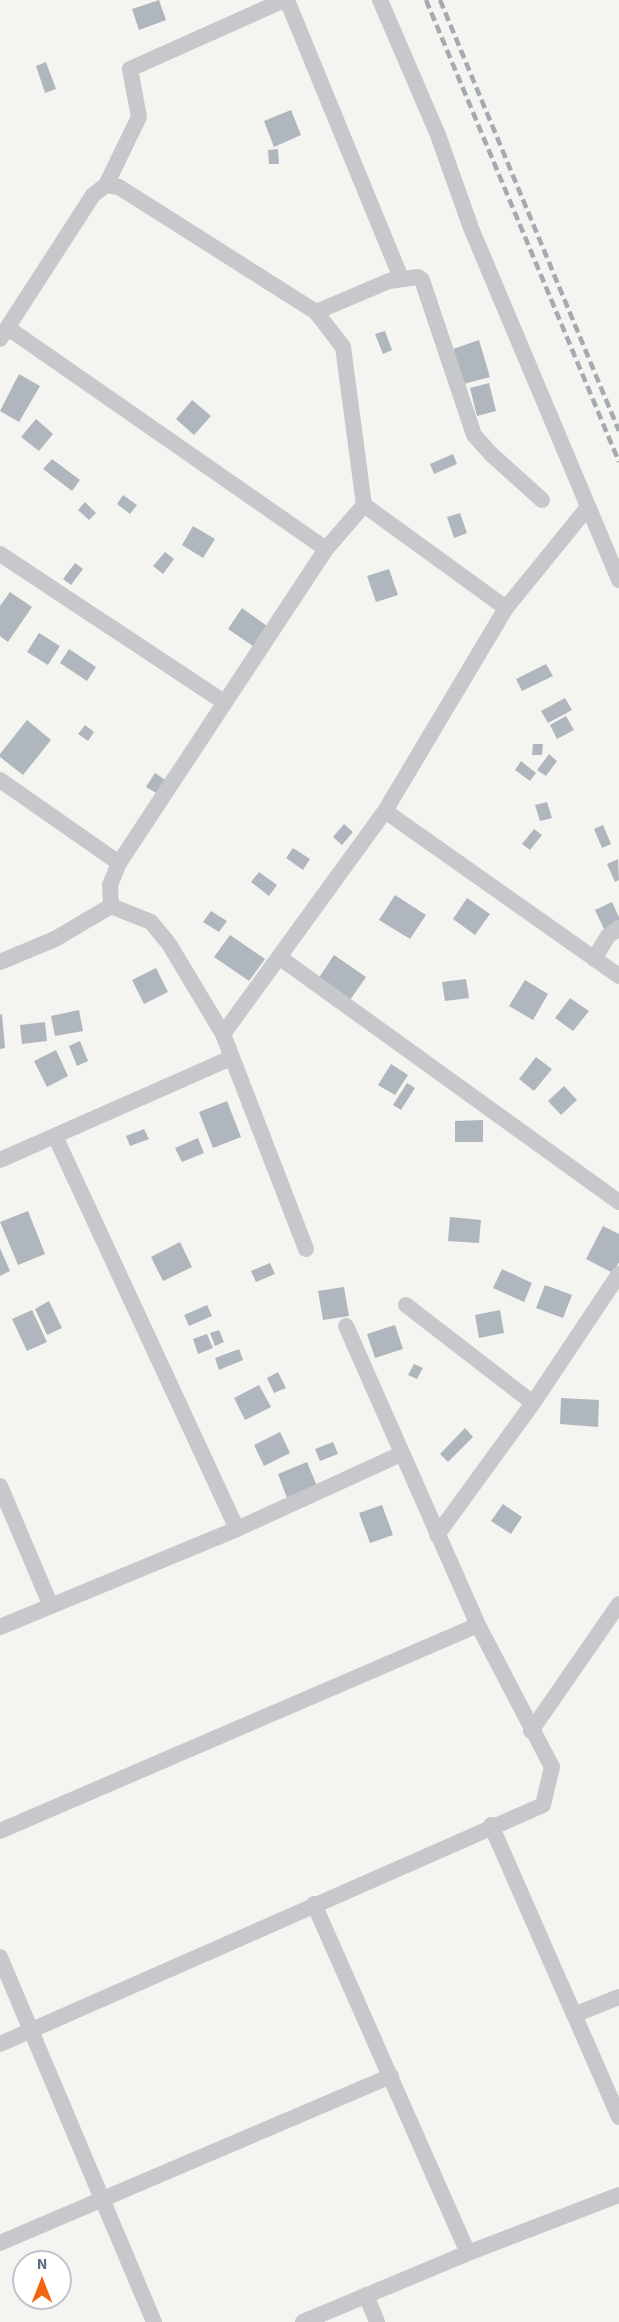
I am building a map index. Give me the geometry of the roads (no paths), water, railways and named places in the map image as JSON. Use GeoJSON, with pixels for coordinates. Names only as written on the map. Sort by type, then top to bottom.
{"type":"FeatureCollection","features":[{"type":"Feature","properties":{"kind":"street"},"geometry":{"type":"LineString","coordinates":[[381,0],[438,135],[471,228],[619,580]]}},
{"type":"Feature","properties":{"kind":"street"},"geometry":{"type":"LineString","coordinates":[[326,549],[4,334],[93,195],[106,185],[139,117],[130,69],[282,1],[289,5],[401,278]]}},
{"type":"Feature","properties":{"kind":"street"},"geometry":{"type":"LineString","coordinates":[[106,185],[118,187],[316,312],[343,347],[364,505],[506,608]]}},
{"type":"Feature","properties":{"kind":"street"},"geometry":{"type":"LineString","coordinates":[[316,312],[401,278],[414,276],[422,280],[478,441],[542,500]]}},
{"type":"Feature","properties":{"kind":"street"},"geometry":{"type":"LineString","coordinates":[[111,906],[110,885],[118,863],[326,549],[364,505]]}},
{"type":"Feature","properties":{"kind":"street"},"geometry":{"type":"LineString","coordinates":[[223,1034],[385,811],[506,608],[588,507]]}},
{"type":"Feature","properties":{"kind":"street"},"geometry":{"type":"LineString","coordinates":[[0,554],[224,702]]}},
{"type":"Feature","properties":{"kind":"street"},"geometry":{"type":"LineString","coordinates":[[0,780],[118,863]]}},
{"type":"Feature","properties":{"kind":"street"},"geometry":{"type":"LineString","coordinates":[[385,811],[619,976]]}},
{"type":"Feature","properties":{"kind":"street"},"geometry":{"type":"LineString","coordinates":[[0,962],[55,939],[111,906]]}},
{"type":"Feature","properties":{"kind":"street"},"geometry":{"type":"LineString","coordinates":[[111,906],[151,922],[169,944],[223,1034],[306,1249]]}},
{"type":"Feature","properties":{"kind":"street"},"geometry":{"type":"LineString","coordinates":[[594,959],[608,936],[619,928]]}},
{"type":"Feature","properties":{"kind":"street"},"geometry":{"type":"LineString","coordinates":[[279,957],[619,1202]]}},
{"type":"Feature","properties":{"kind":"street"},"geometry":{"type":"LineString","coordinates":[[0,1160],[231,1058]]}},
{"type":"Feature","properties":{"kind":"street"},"geometry":{"type":"LineString","coordinates":[[55,1136],[237,1528]]}},
{"type":"Feature","properties":{"kind":"street"},"geometry":{"type":"LineString","coordinates":[[437,1535],[533,1403],[619,1274]]}},
{"type":"Feature","properties":{"kind":"street"},"geometry":{"type":"LineString","coordinates":[[406,1305],[533,1403]]}},
{"type":"Feature","properties":{"kind":"street"},"geometry":{"type":"LineString","coordinates":[[0,2044],[491,1825],[543,1804],[552,1767],[531,1731],[478,1625],[346,1326]]}},
{"type":"Feature","properties":{"kind":"street"},"geometry":{"type":"LineString","coordinates":[[0,1628],[237,1528],[402,1454]]}},
{"type":"Feature","properties":{"kind":"street"},"geometry":{"type":"LineString","coordinates":[[0,1486],[51,1606]]}},
{"type":"Feature","properties":{"kind":"street"},"geometry":{"type":"LineString","coordinates":[[531,1731],[619,1604]]}},
{"type":"Feature","properties":{"kind":"street"},"geometry":{"type":"LineString","coordinates":[[0,1831],[478,1625]]}},
{"type":"Feature","properties":{"kind":"street"},"geometry":{"type":"LineString","coordinates":[[491,1825],[619,2117]]}},
{"type":"Feature","properties":{"kind":"street"},"geometry":{"type":"LineString","coordinates":[[314,1905],[468,2253]]}},
{"type":"Feature","properties":{"kind":"street"},"geometry":{"type":"LineString","coordinates":[[0,1957],[154,2322]]}},
{"type":"Feature","properties":{"kind":"street"},"geometry":{"type":"LineString","coordinates":[[574,2015],[619,1997]]}},
{"type":"Feature","properties":{"kind":"street"},"geometry":{"type":"LineString","coordinates":[[0,2243],[391,2076]]}},
{"type":"Feature","properties":{"kind":"street"},"geometry":{"type":"LineString","coordinates":[[303,2322],[468,2253],[619,2195]]}},
{"type":"Feature","properties":{"kind":"street"},"geometry":{"type":"LineString","coordinates":[[366,2295],[377,2322]]}},
{"type":"Feature","properties":{"kind":"railway"},"geometry":{"type":"LineString","coordinates":[[426,0],[619,462]]}},
{"type":"Feature","properties":{"kind":"railway"},"geometry":{"type":"LineString","coordinates":[[440,0],[619,431]]}}]}
